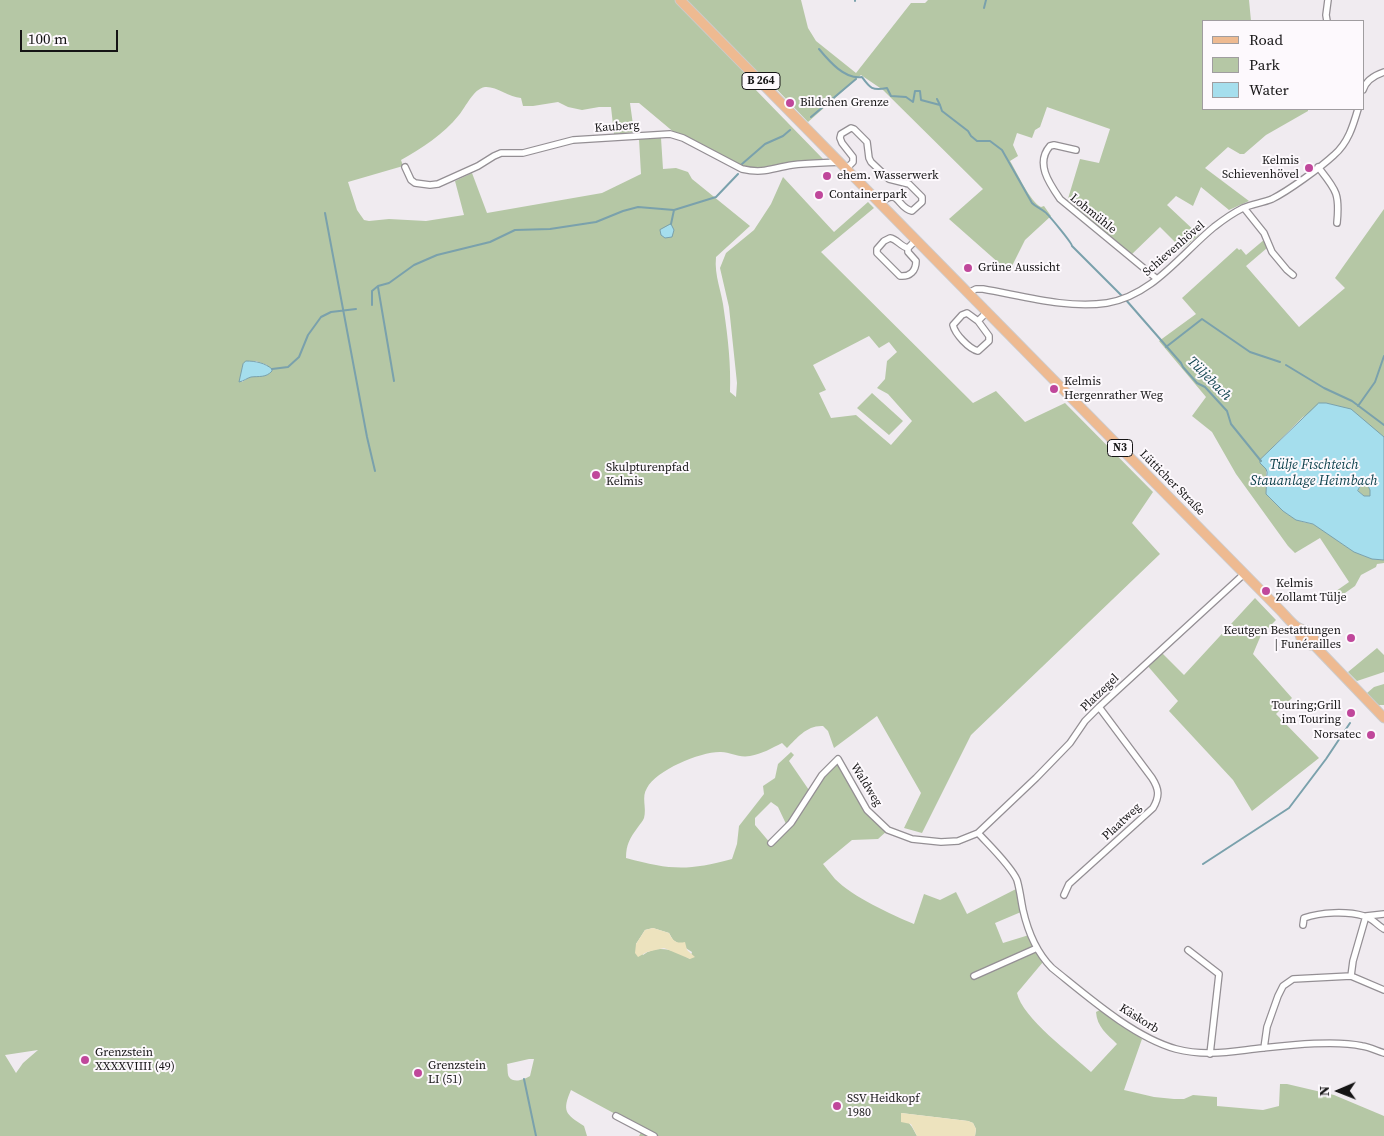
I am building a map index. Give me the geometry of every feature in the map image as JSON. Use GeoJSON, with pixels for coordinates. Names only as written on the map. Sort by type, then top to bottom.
{"type":"FeatureCollection","features":[{"type":"Feature","properties":{"kind":"main road","name":"Lütticher Straße"},"geometry":{"type":"LineString","coordinates":[[680,0],[1298,629],[1307,631],[1312,635],[1315,640],[1314,645],[1384,718]]}},
{"type":"Feature","properties":{"kind":"street"},"geometry":{"type":"LineString","coordinates":[[1327,20],[1328,0]]}},
{"type":"Feature","properties":{"kind":"street"},"geometry":{"type":"LineString","coordinates":[[1364,86],[1370,79],[1384,72]]}},
{"type":"Feature","properties":{"kind":"street","name":"Schievenhövel"},"geometry":{"type":"LineString","coordinates":[[968,294],[976,289],[983,289],[1059,302],[1084,304],[1107,303],[1141,290],[1157,279],[1214,228],[1244,208],[1274,198],[1341,149],[1352,128],[1358,110]]}},
{"type":"Feature","properties":{"kind":"street"},"geometry":{"type":"LineString","coordinates":[[844,165],[853,162],[853,157],[842,144],[840,138],[842,134],[851,128],[867,142],[871,162],[888,179],[909,184],[922,197],[922,202],[912,211],[908,210],[895,197],[888,197],[881,203]]}},
{"type":"Feature","properties":{"kind":"street","name":"Kauberg"},"geometry":{"type":"LineString","coordinates":[[405,167],[411,180],[423,185],[430,185],[438,184],[454,177],[502,153],[522,154],[573,140],[670,134],[683,138],[742,169],[751,171],[772,170],[792,165],[844,165]]}},
{"type":"Feature","properties":{"kind":"street","name":"Lohmühle"},"geometry":{"type":"LineString","coordinates":[[1076,150],[1054,145],[1044,152],[1042,165],[1060,200],[1157,279]]}},
{"type":"Feature","properties":{"kind":"street"},"geometry":{"type":"LineString","coordinates":[[1318,167],[1337,193],[1339,201],[1337,223]]}},
{"type":"Feature","properties":{"kind":"street"},"geometry":{"type":"LineString","coordinates":[[1244,208],[1264,233],[1272,252],[1293,275]]}},
{"type":"Feature","properties":{"kind":"street"},"geometry":{"type":"LineString","coordinates":[[890,238],[895,239],[908,248],[908,252],[916,262],[916,267],[911,274],[905,277],[900,276],[877,253],[877,249],[884,241],[890,238]]}},
{"type":"Feature","properties":{"kind":"street"},"geometry":{"type":"LineString","coordinates":[[908,248],[916,240]]}},
{"type":"Feature","properties":{"kind":"street"},"geometry":{"type":"LineString","coordinates":[[978,321],[987,312]]}},
{"type":"Feature","properties":{"kind":"street"},"geometry":{"type":"LineString","coordinates":[[967,313],[978,321],[989,336],[989,341],[978,351],[974,350],[954,330],[953,325],[962,315],[967,313]]}},
{"type":"Feature","properties":{"kind":"street","name":"Platzegel"},"geometry":{"type":"LineString","coordinates":[[978,833],[1070,743],[1085,721],[1099,707],[1244,574]]}},
{"type":"Feature","properties":{"kind":"street","name":"Plaatweg"},"geometry":{"type":"LineString","coordinates":[[1064,895],[1069,884],[1153,808],[1158,794],[1158,787],[1152,778],[1099,707]]}},
{"type":"Feature","properties":{"kind":"street","name":"Waldweg"},"geometry":{"type":"LineString","coordinates":[[770,843],[784,832],[822,775],[838,759],[867,810],[888,830],[912,840],[941,842],[958,841],[978,833]]}},
{"type":"Feature","properties":{"kind":"street","name":"Käskorb"},"geometry":{"type":"LineString","coordinates":[[978,833],[1013,873],[1017,881],[1026,920],[1043,959],[1130,1028],[1176,1049],[1210,1054],[1264,1048],[1342,1044],[1364,1046],[1384,1053]]}},
{"type":"Feature","properties":{"kind":"street"},"geometry":{"type":"LineString","coordinates":[[1303,925],[1304,918],[1312,915],[1345,914],[1366,916],[1384,914]]}},
{"type":"Feature","properties":{"kind":"street"},"geometry":{"type":"LineString","coordinates":[[1366,916],[1384,928]]}},
{"type":"Feature","properties":{"kind":"street"},"geometry":{"type":"LineString","coordinates":[[1352,976],[1366,916]]}},
{"type":"Feature","properties":{"kind":"street"},"geometry":{"type":"LineString","coordinates":[[974,976],[1037,948]]}},
{"type":"Feature","properties":{"kind":"street"},"geometry":{"type":"LineString","coordinates":[[1188,950],[1219,974],[1210,1054]]}},
{"type":"Feature","properties":{"kind":"street"},"geometry":{"type":"LineString","coordinates":[[1264,1048],[1267,1027],[1278,996],[1284,986],[1293,979],[1352,976],[1384,990]]}},
{"type":"Feature","properties":{"kind":"street"},"geometry":{"type":"LineString","coordinates":[[616,1116],[654,1136]]}},
{"type":"Feature","properties":{"kind":"green space"},"geometry":{"type":"Polygon","coordinates":[[[0,0],[801,0],[808,28],[816,41],[856,73],[911,3],[925,3],[928,0],[1249,0],[1251,20],[1202,20],[1202,110],[1308,111],[1266,135],[1244,154],[1240,154],[1228,147],[1205,168],[1249,201],[1229,210],[1201,187],[1193,206],[1176,196],[1167,205],[1199,235],[1182,249],[1160,227],[1131,255],[1067,202],[1080,159],[1099,163],[1110,129],[1047,107],[1040,127],[1035,130],[1032,138],[1017,133],[1013,145],[1018,156],[1010,161],[1032,199],[1041,207],[1044,206],[1051,216],[1025,240],[1009,272],[949,219],[983,189],[883,90],[861,75],[808,122],[766,78],[752,86],[823,159],[760,169],[742,166],[676,134],[639,103],[630,103],[634,132],[614,134],[611,107],[582,110],[568,107],[558,102],[523,106],[521,98],[494,88],[485,87],[473,95],[459,115],[439,135],[401,160],[403,166],[348,182],[357,210],[364,220],[426,221],[464,215],[455,181],[472,173],[487,213],[602,193],[641,174],[639,139],[661,138],[663,169],[676,168],[688,172],[692,179],[750,226],[716,257],[716,271],[728,341],[730,392],[736,397],[737,383],[729,307],[720,268],[726,253],[754,230],[771,204],[783,177],[834,232],[868,202],[874,208],[821,252],[973,403],[996,391],[1025,422],[1065,403],[1153,492],[1132,523],[1160,554],[971,735],[922,833],[904,828],[921,793],[877,716],[834,748],[828,731],[823,726],[817,726],[807,730],[787,748],[782,743],[754,755],[738,756],[725,752],[713,753],[692,758],[669,768],[652,781],[645,791],[644,818],[629,841],[626,858],[667,867],[703,866],[732,859],[737,844],[739,826],[764,794],[763,786],[775,778],[778,764],[791,752],[794,755],[789,761],[811,793],[838,759],[867,810],[888,830],[878,839],[852,840],[823,864],[835,879],[862,899],[914,924],[924,894],[940,900],[956,892],[967,914],[1016,889],[1021,912],[995,923],[1003,943],[1029,935],[1043,962],[1017,993],[1021,1003],[1038,1024],[1091,1072],[1117,1044],[1098,1022],[1096,1012],[1100,1010],[1142,1039],[1124,1090],[1154,1097],[1174,1099],[1184,1099],[1193,1095],[1217,1097],[1217,1106],[1263,1110],[1279,1106],[1280,1084],[1287,1084],[1334,1095],[1384,1116],[1384,1136],[975,1136],[976,1129],[973,1123],[968,1121],[901,1113],[917,1136],[639,1136],[643,1129],[571,1090],[566,1107],[567,1111],[569,1115],[584,1126],[587,1136],[0,1136],[0,0]],[[869,336],[813,365],[826,390],[819,393],[831,418],[856,415],[891,445],[912,421],[888,394],[877,388],[885,379],[887,361],[897,352],[889,342],[879,348],[869,336]],[[247,361],[242,368],[240,378],[242,382],[267,365],[256,361],[247,361]],[[771,802],[755,818],[755,825],[771,844],[788,828],[778,807],[771,802]],[[653,928],[645,930],[636,944],[643,955],[660,949],[679,953],[690,959],[692,952],[673,940],[669,933],[653,928]],[[38,1050],[5,1055],[16,1073],[23,1063],[38,1050]],[[529,1059],[507,1064],[509,1077],[514,1080],[520,1080],[530,1076],[534,1059],[529,1059]]]}},
{"type":"Feature","properties":{"kind":"green space"},"geometry":{"type":"Polygon","coordinates":[[[1384,209],[1384,437],[1337,406],[1326,403],[1303,417],[1260,460],[1266,468],[1266,494],[1283,510],[1298,520],[1315,525],[1355,552],[1384,560],[1384,563],[1377,564],[1376,567],[1361,575],[1355,586],[1332,600],[1326,598],[1349,582],[1320,538],[1295,553],[1288,546],[1236,474],[1212,432],[1192,416],[1206,397],[1159,341],[1196,314],[1182,298],[1237,248],[1241,249],[1246,255],[1265,239],[1267,248],[1246,266],[1299,327],[1345,288],[1335,278],[1384,209]]]}},
{"type":"Feature","properties":{"kind":"green space"},"geometry":{"type":"Polygon","coordinates":[[[872,393],[903,421],[889,435],[857,408],[872,393]]]}},
{"type":"Feature","properties":{"kind":"green space"},"geometry":{"type":"Polygon","coordinates":[[[1362,483],[1367,484],[1370,496],[1364,496],[1358,491],[1362,483]]]}},
{"type":"Feature","properties":{"kind":"green space"},"geometry":{"type":"Polygon","coordinates":[[[1255,598],[1276,620],[1261,635],[1253,654],[1292,698],[1276,714],[1319,758],[1252,811],[1233,780],[1169,711],[1178,701],[1146,664],[1160,651],[1184,675],[1255,598]]]}},
{"type":"Feature","properties":{"kind":"green space"},"geometry":{"type":"Polygon","coordinates":[[[1377,648],[1384,655],[1384,672],[1357,681],[1348,672],[1377,648]]]}},
{"type":"Feature","properties":{"kind":"green space"},"geometry":{"type":"Polygon","coordinates":[[[1384,684],[1384,705],[1378,705],[1367,693],[1374,687],[1384,684]]]}},
{"type":"Feature","properties":{"kind":"sand"},"geometry":{"type":"Polygon","coordinates":[[[653,928],[669,933],[673,940],[679,943],[685,942],[687,950],[695,957],[690,959],[664,948],[647,952],[638,957],[635,953],[636,944],[645,930],[653,928]]]}},
{"type":"Feature","properties":{"kind":"sand"},"geometry":{"type":"Polygon","coordinates":[[[901,1113],[968,1121],[973,1123],[976,1129],[975,1136],[917,1136],[911,1124],[901,1122],[901,1113]]]}},
{"type":"Feature","properties":{"kind":"water"},"geometry":{"type":"Polygon","coordinates":[[[671,224],[674,230],[672,237],[665,238],[661,235],[660,230],[671,224]]]}},
{"type":"Feature","properties":{"kind":"water"},"geometry":{"type":"Polygon","coordinates":[[[246,361],[263,364],[272,369],[272,371],[265,376],[251,377],[239,382],[243,364],[246,361]]]}},
{"type":"Feature","properties":{"kind":"water","name":"Tülje Fischteich Stauanlage Heimbach"},"geometry":{"type":"Polygon","coordinates":[[[1319,403],[1351,409],[1384,437],[1384,560],[1372,559],[1354,552],[1313,524],[1296,520],[1283,511],[1266,494],[1267,472],[1260,463],[1260,460],[1319,403]],[[1362,483],[1358,491],[1364,496],[1370,496],[1370,490],[1367,484],[1362,483]]]}},
{"type":"Feature","properties":{"kind":"waterway"},"geometry":{"type":"LineString","coordinates":[[984,8],[986,0]]}},
{"type":"Feature","properties":{"kind":"waterway","name":"Tüljebach"},"geometry":{"type":"LineString","coordinates":[[819,49],[844,73],[850,76],[862,77],[869,86],[875,89],[887,88],[891,96],[906,97],[913,102],[915,91],[920,91],[921,100],[940,105],[942,111],[968,131],[977,141],[990,141],[1002,150],[1032,203],[1047,214],[1072,246],[1123,297]]}},
{"type":"Feature","properties":{"kind":"waterway"},"geometry":{"type":"LineString","coordinates":[[811,117],[856,79]]}},
{"type":"Feature","properties":{"kind":"waterway","name":"Tüljebach"},"geometry":{"type":"LineString","coordinates":[[937,99],[940,105]]}},
{"type":"Feature","properties":{"kind":"waterway"},"geometry":{"type":"LineString","coordinates":[[742,164],[765,144],[783,136],[790,130]]}},
{"type":"Feature","properties":{"kind":"waterway"},"geometry":{"type":"LineString","coordinates":[[372,305],[372,291],[378,286],[389,283],[414,265],[437,255],[490,242],[515,230],[550,229],[596,222],[638,207],[674,210],[716,197],[738,174]]}},
{"type":"Feature","properties":{"kind":"waterway"},"geometry":{"type":"LineString","coordinates":[[671,224],[674,210]]}},
{"type":"Feature","properties":{"kind":"waterway"},"geometry":{"type":"LineString","coordinates":[[325,213],[375,471]]}},
{"type":"Feature","properties":{"kind":"waterway"},"geometry":{"type":"LineString","coordinates":[[378,287],[394,381]]}},
{"type":"Feature","properties":{"kind":"waterway","name":"Tüljebach"},"geometry":{"type":"LineString","coordinates":[[1126,300],[1197,383],[1205,387],[1227,411],[1231,424],[1261,461]]}},
{"type":"Feature","properties":{"kind":"waterway"},"geometry":{"type":"LineString","coordinates":[[272,369],[288,367],[299,357],[308,335],[321,317],[331,312],[356,309]]}},
{"type":"Feature","properties":{"kind":"waterway"},"geometry":{"type":"LineString","coordinates":[[1166,347],[1202,319],[1250,352],[1280,362]]}},
{"type":"Feature","properties":{"kind":"waterway"},"geometry":{"type":"LineString","coordinates":[[1358,406],[1375,382],[1384,356]]}},
{"type":"Feature","properties":{"kind":"waterway"},"geometry":{"type":"LineString","coordinates":[[1286,365],[1324,388],[1352,401],[1384,425]]}},
{"type":"Feature","properties":{"kind":"waterway"},"geometry":{"type":"LineString","coordinates":[[1203,864],[1289,808],[1350,723]]}},
{"type":"Feature","properties":{"kind":"waterway"},"geometry":{"type":"LineString","coordinates":[[524,1079],[536,1136]]}},
{"type":"Feature","properties":{"kind":"place","name":"Bildchen Grenze"},"geometry":{"type":"Point","coordinates":[790,103]}},
{"type":"Feature","properties":{"kind":"place","name":"Kelmis Schievenhövel"},"geometry":{"type":"Point","coordinates":[1309,168]}},
{"type":"Feature","properties":{"kind":"place","name":"ehem. Wasserwerk"},"geometry":{"type":"Point","coordinates":[827,176]}},
{"type":"Feature","properties":{"kind":"place","name":"Containerpark"},"geometry":{"type":"Point","coordinates":[819,195]}},
{"type":"Feature","properties":{"kind":"place","name":"Grüne Aussicht"},"geometry":{"type":"Point","coordinates":[968,268]}},
{"type":"Feature","properties":{"kind":"place","name":"Kelmis Hergenrather Weg"},"geometry":{"type":"Point","coordinates":[1054,389]}},
{"type":"Feature","properties":{"kind":"place","name":"Skulpturenpfad Kelmis"},"geometry":{"type":"Point","coordinates":[596,475]}},
{"type":"Feature","properties":{"kind":"place","name":"Kelmis Zollamt Tülje"},"geometry":{"type":"Point","coordinates":[1266,591]}},
{"type":"Feature","properties":{"kind":"place","name":"Keutgen Bestattungen | Funérailles"},"geometry":{"type":"Point","coordinates":[1351,638]}},
{"type":"Feature","properties":{"kind":"place","name":"Touring;Grill im Touring"},"geometry":{"type":"Point","coordinates":[1351,713]}},
{"type":"Feature","properties":{"kind":"place","name":"Norsatec"},"geometry":{"type":"Point","coordinates":[1371,735]}},
{"type":"Feature","properties":{"kind":"place","name":"Grenzstein XXXXVIIII (49)"},"geometry":{"type":"Point","coordinates":[85,1060]}},
{"type":"Feature","properties":{"kind":"place","name":"Grenzstein LI (51)"},"geometry":{"type":"Point","coordinates":[418,1073]}},
{"type":"Feature","properties":{"kind":"place","name":"SSV Heidkopf 1980"},"geometry":{"type":"Point","coordinates":[837,1106]}}]}
